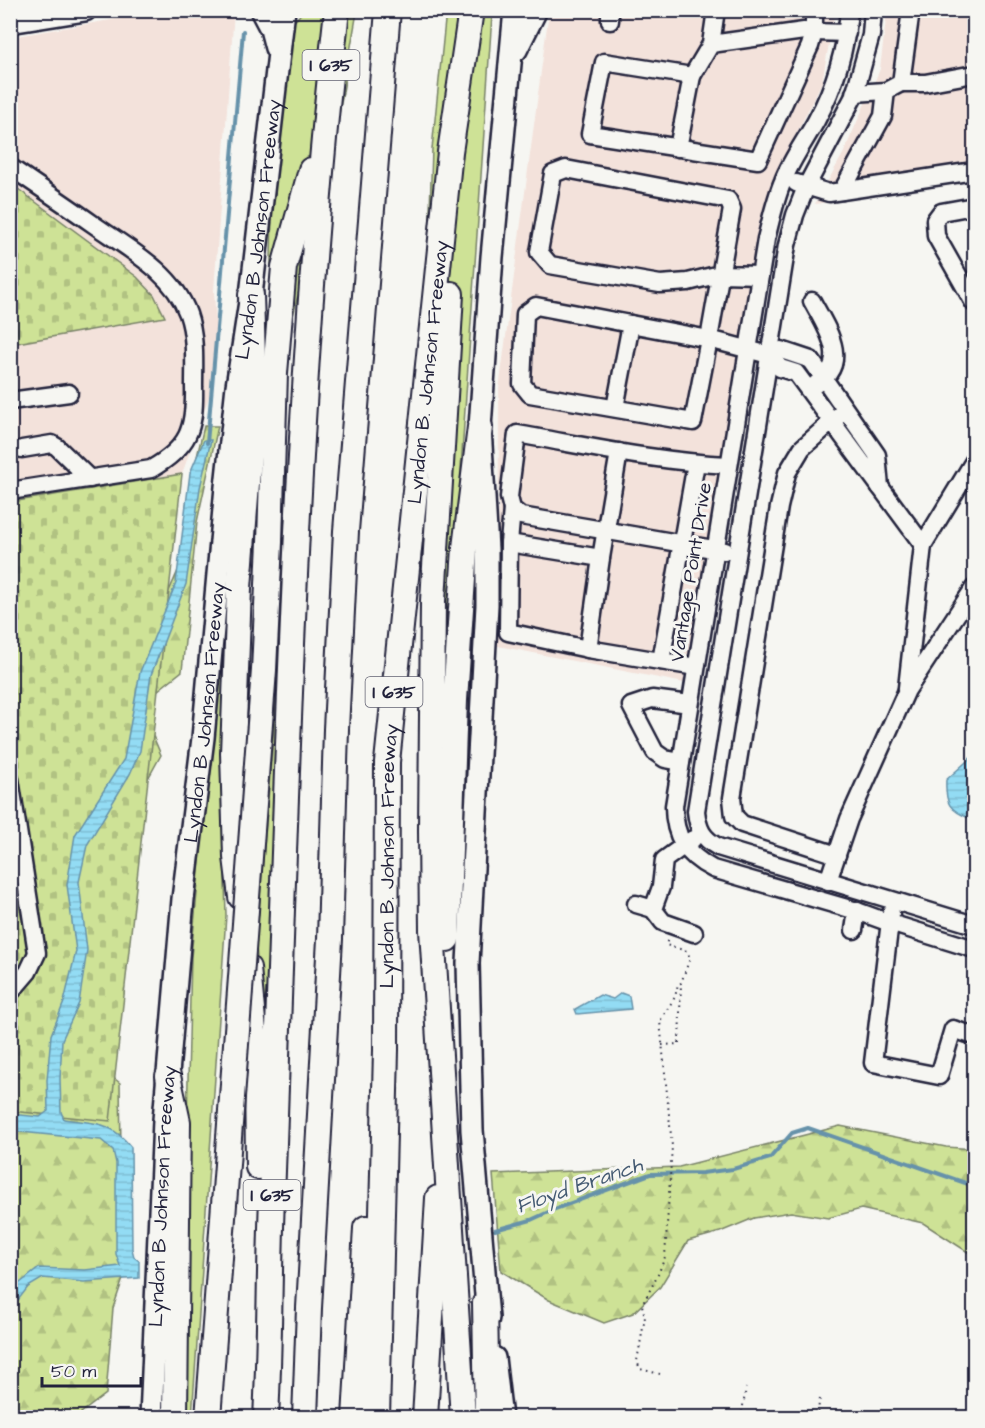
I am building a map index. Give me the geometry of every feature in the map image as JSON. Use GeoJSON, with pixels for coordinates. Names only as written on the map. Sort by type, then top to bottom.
{"type":"FeatureCollection","features":[{"type":"Feature","properties":{"kind":"highway","name":"I 635"},"geometry":{"type":"LineString","coordinates":[[266,1418],[261,1372],[271,1225],[298,493],[325,118],[338,10]]}},
{"type":"Feature","properties":{"kind":"highway"},"geometry":{"type":"LineString","coordinates":[[305,1418],[309,1308],[326,1022],[336,729],[346,531],[388,10]]}},
{"type":"Feature","properties":{"kind":"highway"},"geometry":{"type":"LineString","coordinates":[[463,1418],[432,930],[433,601],[445,374],[471,10]]}},
{"type":"Feature","properties":{"kind":"highway","name":"Lyndon B. Johnson Freeway"},"geometry":{"type":"LineString","coordinates":[[377,1418],[368,1379],[385,1113],[387,762],[450,152],[471,10]]}},
{"type":"Feature","properties":{"kind":"highway"},"geometry":{"type":"LineString","coordinates":[[208,1418],[264,670],[271,531],[275,373],[284,267],[325,118]]}},
{"type":"Feature","properties":{"kind":"highway"},"geometry":{"type":"LineString","coordinates":[[251,295],[254,391],[239,588],[233,753],[236,857],[257,1063],[261,1372],[254,1418]]}},
{"type":"Feature","properties":{"kind":"highway"},"geometry":{"type":"LineString","coordinates":[[424,1418],[440,1153],[455,700],[465,548],[480,427]]}},
{"type":"Feature","properties":{"kind":"highway"},"geometry":{"type":"LineString","coordinates":[[168,1076],[171,1121],[175,1418]]}},
{"type":"Feature","properties":{"kind":"highway"},"geometry":{"type":"LineString","coordinates":[[486,1304],[487,1418]]}},
{"type":"Feature","properties":{"kind":"highway"},"geometry":{"type":"LineString","coordinates":[[356,1418],[368,1379]]}},
{"type":"Feature","properties":{"kind":"main road"},"geometry":{"type":"LineString","coordinates":[[12,23],[85,10]]}},
{"type":"Feature","properties":{"kind":"main road"},"geometry":{"type":"LineString","coordinates":[[261,10],[271,29],[278,59]]}},
{"type":"Feature","properties":{"kind":"main road","name":"Lyndon B Johnson Freeway"},"geometry":{"type":"LineString","coordinates":[[168,1076],[183,898],[204,738],[226,487],[284,10]]}},
{"type":"Feature","properties":{"kind":"main road"},"geometry":{"type":"LineString","coordinates":[[501,1418],[498,1378],[486,1304],[472,1130],[469,1028],[470,896],[487,605],[487,549],[480,427],[492,256],[515,10]]}},
{"type":"Feature","properties":{"kind":"main road"},"geometry":{"type":"LineString","coordinates":[[510,61],[537,10]]}},
{"type":"Feature","properties":{"kind":"main road","name":"Lyndon B Johnson Freeway"},"geometry":{"type":"LineString","coordinates":[[151,1418],[171,1121]]}},
{"type":"Feature","properties":{"kind":"street"},"geometry":{"type":"LineString","coordinates":[[678,148],[693,76],[711,44],[716,10]]}},
{"type":"Feature","properties":{"kind":"street"},"geometry":{"type":"LineString","coordinates":[[693,76],[604,62],[590,134],[758,160],[810,46],[814,32],[814,10]]}},
{"type":"Feature","properties":{"kind":"street","name":"Vantage Point Drive"},"geometry":{"type":"LineString","coordinates":[[849,10],[841,62],[832,86],[817,119],[784,179],[773,208],[747,351],[674,806],[674,820],[684,845],[692,856],[713,869],[857,911],[975,949]]}},
{"type":"Feature","properties":{"kind":"street"},"geometry":{"type":"LineString","coordinates":[[873,10],[871,35],[854,93],[806,187],[795,215],[788,245],[696,812],[701,833],[708,842],[718,847],[975,925]]}},
{"type":"Feature","properties":{"kind":"street"},"geometry":{"type":"LineString","coordinates":[[842,191],[887,109],[911,10]]}},
{"type":"Feature","properties":{"kind":"street"},"geometry":{"type":"LineString","coordinates":[[711,44],[804,31],[847,33]]}},
{"type":"Feature","properties":{"kind":"street"},"geometry":{"type":"LineString","coordinates":[[854,93],[975,74]]}},
{"type":"Feature","properties":{"kind":"street"},"geometry":{"type":"LineString","coordinates":[[10,154],[30,180]]}},
{"type":"Feature","properties":{"kind":"street"},"geometry":{"type":"LineString","coordinates":[[10,166],[165,278],[183,303],[191,327],[194,344],[195,408],[190,432],[185,441],[151,470],[10,491]]}},
{"type":"Feature","properties":{"kind":"street"},"geometry":{"type":"LineString","coordinates":[[760,275],[720,274],[688,282],[660,284],[550,264],[539,252],[552,174],[566,169],[728,200],[732,209],[720,274],[709,339],[693,422],[530,394],[522,384],[525,314],[536,306],[709,339],[747,351],[769,355],[781,350],[811,360],[824,380],[838,416]]}},
{"type":"Feature","properties":{"kind":"street"},"geometry":{"type":"LineString","coordinates":[[784,179],[829,193],[975,171]]}},
{"type":"Feature","properties":{"kind":"street"},"geometry":{"type":"LineString","coordinates":[[975,206],[941,212],[935,220],[936,237],[975,303]]}},
{"type":"Feature","properties":{"kind":"street"},"geometry":{"type":"LineString","coordinates":[[808,389],[824,380],[830,371],[835,349],[812,301]]}},
{"type":"Feature","properties":{"kind":"street"},"geometry":{"type":"LineString","coordinates":[[615,408],[631,324]]}},
{"type":"Feature","properties":{"kind":"street"},"geometry":{"type":"LineString","coordinates":[[769,355],[780,368],[796,373],[808,389],[877,455],[880,487],[923,545]]}},
{"type":"Feature","properties":{"kind":"street"},"geometry":{"type":"LineString","coordinates":[[10,401],[69,393]]}},
{"type":"Feature","properties":{"kind":"street"},"geometry":{"type":"LineString","coordinates":[[837,855],[742,824],[734,816],[732,798],[779,507],[787,473],[802,448],[838,416]]}},
{"type":"Feature","properties":{"kind":"street"},"geometry":{"type":"LineString","coordinates":[[696,667],[588,649],[508,632],[509,543],[512,509],[509,497],[517,434],[619,452],[696,463],[729,465]]}},
{"type":"Feature","properties":{"kind":"street"},"geometry":{"type":"LineString","coordinates":[[22,449],[52,444],[90,479]]}},
{"type":"Feature","properties":{"kind":"street"},"geometry":{"type":"LineString","coordinates":[[588,649],[619,452]]}},
{"type":"Feature","properties":{"kind":"street"},"geometry":{"type":"LineString","coordinates":[[907,690],[923,545],[975,461]]}},
{"type":"Feature","properties":{"kind":"street"},"geometry":{"type":"LineString","coordinates":[[661,661],[696,463]]}},
{"type":"Feature","properties":{"kind":"street"},"geometry":{"type":"LineString","coordinates":[[512,509],[521,516],[738,553]]}},
{"type":"Feature","properties":{"kind":"street"},"geometry":{"type":"LineString","coordinates":[[509,543],[601,558]]}},
{"type":"Feature","properties":{"kind":"street"},"geometry":{"type":"LineString","coordinates":[[828,881],[849,819],[907,690],[975,588]]}},
{"type":"Feature","properties":{"kind":"street"},"geometry":{"type":"LineString","coordinates":[[681,762],[664,759],[655,752],[631,706],[652,699],[690,704]]}},
{"type":"Feature","properties":{"kind":"street"},"geometry":{"type":"LineString","coordinates":[[10,779],[37,952],[28,972],[10,993]]}},
{"type":"Feature","properties":{"kind":"street"},"geometry":{"type":"LineString","coordinates":[[653,909],[661,887],[664,860],[701,833]]}},
{"type":"Feature","properties":{"kind":"street"},"geometry":{"type":"LineString","coordinates":[[893,900],[873,1063],[939,1076],[953,1029],[975,1036]]}},
{"type":"Feature","properties":{"kind":"street"},"geometry":{"type":"LineString","coordinates":[[636,904],[653,909],[663,922],[694,933]]}},
{"type":"Feature","properties":{"kind":"street"},"geometry":{"type":"LineString","coordinates":[[854,930],[857,911]]}},
{"type":"Feature","properties":{"kind":"path"},"geometry":{"type":"LineString","coordinates":[[663,1045],[679,1044],[681,983],[690,958],[687,951],[666,945]]}},
{"type":"Feature","properties":{"kind":"path"},"geometry":{"type":"LineString","coordinates":[[660,1374],[640,1369],[637,1361],[645,1317],[642,1305],[657,1278],[665,1257],[672,1146],[660,1021],[675,997],[678,984],[681,983]]}},
{"type":"Feature","properties":{"kind":"path"},"geometry":{"type":"LineString","coordinates":[[741,1418],[746,1388]]}},
{"type":"Feature","properties":{"kind":"path"},"geometry":{"type":"LineString","coordinates":[[820,1399],[817,1414],[836,1418]]}},
{"type":"Feature","properties":{"kind":"shaded area"},"geometry":{"type":"Polygon","coordinates":[[[163,11],[234,11],[214,291],[217,345],[211,391],[182,474],[11,502],[11,344],[164,317],[154,295],[137,277],[11,183],[11,37],[163,11]]]}},
{"type":"Feature","properties":{"kind":"shaded area"},"geometry":{"type":"Polygon","coordinates":[[[549,11],[835,11],[822,82],[773,181],[684,683],[498,646],[499,389],[549,11]]]}},
{"type":"Feature","properties":{"kind":"shaded area"},"geometry":{"type":"Polygon","coordinates":[[[887,11],[974,11],[974,179],[815,204],[843,154],[880,69],[887,11]]]}},
{"type":"Feature","properties":{"kind":"green space"},"geometry":{"type":"Polygon","coordinates":[[[303,11],[357,12],[337,126],[291,325],[266,487],[257,482],[269,354],[272,211],[294,22],[303,11]]]}},
{"type":"Feature","properties":{"kind":"green space"},"geometry":{"type":"Polygon","coordinates":[[[446,11],[491,11],[492,15],[441,760],[422,461],[432,149],[446,11]]]}},
{"type":"Feature","properties":{"kind":"green space"},"geometry":{"type":"Polygon","coordinates":[[[10,183],[137,277],[154,295],[165,317],[11,344],[10,183]]]}},
{"type":"Feature","properties":{"kind":"green space"},"geometry":{"type":"Polygon","coordinates":[[[204,426],[218,426],[197,522],[182,671],[152,695],[153,736],[161,755],[133,806],[90,1059],[120,1083],[123,1279],[113,1308],[106,1394],[81,1413],[83,1417],[11,1417],[10,1053],[149,637],[187,550],[186,505],[204,426]]]}},
{"type":"Feature","properties":{"kind":"green space"},"geometry":{"type":"Polygon","coordinates":[[[182,474],[110,1121],[11,1111],[11,502],[182,474]]]}},
{"type":"Feature","properties":{"kind":"green space"},"geometry":{"type":"Polygon","coordinates":[[[233,510],[222,785],[226,915],[192,1417],[186,1418],[184,1245],[191,957],[233,510]]]}},
{"type":"Feature","properties":{"kind":"green space"},"geometry":{"type":"Polygon","coordinates":[[[278,675],[271,949],[264,1031],[256,947],[278,675]]]}},
{"type":"Feature","properties":{"kind":"green space"},"geometry":{"type":"Polygon","coordinates":[[[840,1126],[946,1147],[974,1149],[974,1256],[923,1223],[861,1209],[828,1218],[791,1212],[754,1218],[720,1232],[688,1241],[660,1287],[633,1313],[604,1323],[549,1300],[501,1271],[493,1174],[679,1167],[840,1126]]]}},
{"type":"Feature","properties":{"kind":"water"},"geometry":{"type":"Polygon","coordinates":[[[204,440],[211,440],[200,488],[186,584],[151,675],[140,751],[130,774],[87,845],[79,882],[87,950],[79,1003],[62,1040],[60,1079],[61,1112],[64,1119],[109,1128],[131,1147],[132,1249],[134,1257],[139,1261],[139,1278],[84,1282],[43,1278],[28,1287],[11,1309],[11,1290],[39,1268],[85,1270],[120,1266],[116,1254],[116,1163],[113,1150],[101,1140],[11,1131],[11,1114],[40,1117],[48,1111],[47,1080],[51,1035],[64,1002],[76,951],[67,885],[75,835],[124,759],[140,672],[176,583],[190,473],[204,440]]]}},
{"type":"Feature","properties":{"kind":"water"},"geometry":{"type":"Polygon","coordinates":[[[974,755],[974,818],[971,819],[950,805],[946,795],[946,780],[974,755]]]}},
{"type":"Feature","properties":{"kind":"water"},"geometry":{"type":"Polygon","coordinates":[[[621,993],[629,996],[631,1009],[577,1014],[575,1009],[600,995],[613,999],[621,993]]]}},
{"type":"Feature","properties":{"kind":"waterway"},"geometry":{"type":"LineString","coordinates":[[207,443],[243,31]]}},
{"type":"Feature","properties":{"kind":"waterway","name":"Floyd Branch"},"geometry":{"type":"LineString","coordinates":[[495,1230],[531,1220],[650,1174],[702,1173],[733,1169],[770,1158],[792,1133],[808,1128],[974,1186]]}}]}
